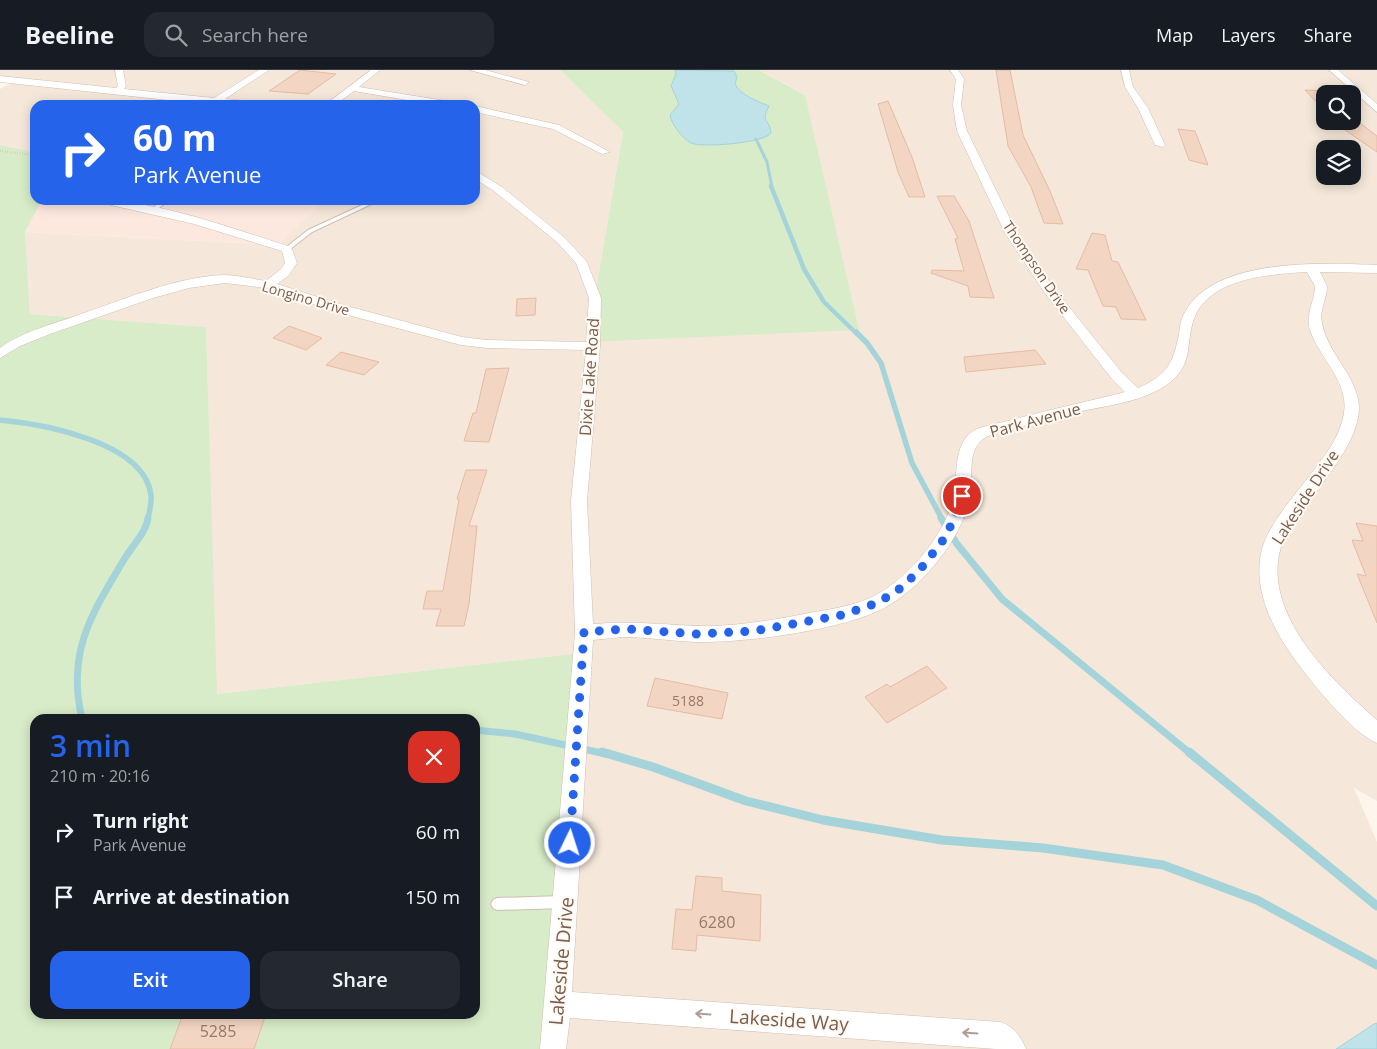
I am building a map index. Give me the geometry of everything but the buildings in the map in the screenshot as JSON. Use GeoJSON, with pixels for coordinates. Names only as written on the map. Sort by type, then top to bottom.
{"type":"FeatureCollection","features":[{"type":"Feature","properties":{"kind":"street"},"geometry":{"type":"LineString","coordinates":[[118,70],[122,86],[118,90]]}},
{"type":"Feature","properties":{"kind":"street"},"geometry":{"type":"LineString","coordinates":[[217,100],[265,70]]}},
{"type":"Feature","properties":{"kind":"street"},"geometry":{"type":"LineString","coordinates":[[336,100],[376,70]]}},
{"type":"Feature","properties":{"kind":"street"},"geometry":{"type":"LineString","coordinates":[[474,70],[525,82]]}},
{"type":"Feature","properties":{"kind":"street","name":"Thompson Drive"},"geometry":{"type":"LineString","coordinates":[[954,70],[960,79],[957,105],[962,131],[1010,233],[1048,289],[1117,376],[1135,392]]}},
{"type":"Feature","properties":{"kind":"street"},"geometry":{"type":"LineString","coordinates":[[1125,70],[1129,87],[1143,108],[1160,145]]}},
{"type":"Feature","properties":{"kind":"street"},"geometry":{"type":"LineString","coordinates":[[1333,70],[1377,109]]}},
{"type":"Feature","properties":{"kind":"street"},"geometry":{"type":"LineString","coordinates":[[0,79],[118,90],[198,100]]}},
{"type":"Feature","properties":{"kind":"street"},"geometry":{"type":"LineString","coordinates":[[352,88],[423,100]]}},
{"type":"Feature","properties":{"kind":"street"},"geometry":{"type":"LineString","coordinates":[[480,110],[556,127],[605,152]]}},
{"type":"Feature","properties":{"kind":"street","name":"Dixie Lake Road"},"geometry":{"type":"LineString","coordinates":[[480,177],[498,189],[561,240],[581,262],[589,278],[595,298],[593,346],[579,501],[584,632]]}},
{"type":"Feature","properties":{"kind":"street"},"geometry":{"type":"LineString","coordinates":[[125,205],[197,222],[288,249],[291,263],[285,272],[268,285]]}},
{"type":"Feature","properties":{"kind":"street","name":"Park Avenue"},"geometry":{"type":"LineString","coordinates":[[584,632],[627,629],[696,634],[754,631],[842,615],[877,603],[897,591],[919,571],[947,535],[962,496],[966,450],[975,437],[988,431],[1135,392],[1163,382],[1177,369],[1191,311],[1198,300],[1209,290],[1244,277],[1311,269],[1377,269]]}},
{"type":"Feature","properties":{"kind":"street","name":"Lakeside Drive"},"geometry":{"type":"LineString","coordinates":[[1311,269],[1320,278],[1323,285],[1315,313],[1316,329],[1345,382],[1352,408],[1346,436],[1279,531],[1271,549],[1268,572],[1272,596],[1278,613],[1298,651],[1326,686],[1377,733]]}},
{"type":"Feature","properties":{"kind":"street","name":"Longino Drive"},"geometry":{"type":"LineString","coordinates":[[0,354],[15,343],[45,331],[188,284],[225,279],[268,285],[338,308],[461,341],[487,344],[593,346]]}},
{"type":"Feature","properties":{"kind":"street","name":"Lakeside Drive"},"geometry":{"type":"LineString","coordinates":[[553,1049],[566,902],[584,632]]}},
{"type":"Feature","properties":{"kind":"street","name":"Lakeside Way"},"geometry":{"type":"LineString","coordinates":[[558,1004],[1001,1036],[1013,1049]]}},
{"type":"Feature","properties":{"kind":"lane"},"geometry":{"type":"LineString","coordinates":[[152,211],[160,205]]}},
{"type":"Feature","properties":{"kind":"lane"},"geometry":{"type":"LineString","coordinates":[[288,249],[310,231],[366,205]]}},
{"type":"Feature","properties":{"kind":"lane"},"geometry":{"type":"LineString","coordinates":[[498,904],[566,902]]}},
{"type":"Feature","properties":{"kind":"path"},"geometry":{"type":"LineString","coordinates":[[0,151],[30,154]]}},
{"type":"Feature","properties":{"kind":"shaded area"},"geometry":{"type":"Polygon","coordinates":[[[0,70],[560,70],[623,132],[587,341],[806,95],[759,70],[1377,70],[1377,801],[1354,788],[1377,842],[1377,1049],[545,1049],[590,652],[216,694],[206,327],[30,314],[25,232],[278,245],[319,205],[480,205],[480,100],[30,100],[30,151],[0,145],[0,89],[12,83],[0,82],[0,70]]]}},
{"type":"Feature","properties":{"kind":"shaded area"},"geometry":{"type":"Polygon","coordinates":[[[39,205],[319,205],[278,245],[25,232],[39,205]]]}},
{"type":"Feature","properties":{"kind":"green space"},"geometry":{"type":"Polygon","coordinates":[[[560,70],[759,70],[805,95],[859,330],[587,342],[623,132],[560,70]]]}},
{"type":"Feature","properties":{"kind":"green space"},"geometry":{"type":"Polygon","coordinates":[[[0,145],[30,151],[30,205],[39,205],[25,232],[30,314],[206,327],[217,694],[590,652],[545,1049],[0,1049],[0,145]]]}},
{"type":"Feature","properties":{"kind":"water"},"geometry":{"type":"Polygon","coordinates":[[[675,70],[734,71],[737,77],[735,84],[741,92],[769,106],[765,118],[771,133],[766,137],[733,144],[708,145],[691,143],[675,127],[670,115],[679,104],[671,86],[676,74],[675,70]]]}},
{"type":"Feature","properties":{"kind":"water"},"geometry":{"type":"Polygon","coordinates":[[[1377,1023],[1377,1049],[1336,1049],[1374,1024],[1377,1023]]]}},
{"type":"Feature","properties":{"kind":"waterway"},"geometry":{"type":"LineString","coordinates":[[756,139],[767,162],[772,187]]}},
{"type":"Feature","properties":{"kind":"waterway"},"geometry":{"type":"LineString","coordinates":[[771,186],[804,269],[824,302],[857,334]]}},
{"type":"Feature","properties":{"kind":"waterway"},"geometry":{"type":"LineString","coordinates":[[856,332],[867,343],[881,363],[912,463],[942,519]]}},
{"type":"Feature","properties":{"kind":"waterway"},"geometry":{"type":"LineString","coordinates":[[0,420],[41,426],[65,432],[89,439],[112,449],[131,462],[145,477],[151,496],[148,519]]}},
{"type":"Feature","properties":{"kind":"waterway"},"geometry":{"type":"LineString","coordinates":[[81,714],[77,673],[85,634],[102,597],[142,533],[148,518]]}},
{"type":"Feature","properties":{"kind":"waterway"},"geometry":{"type":"LineString","coordinates":[[941,518],[957,544],[1002,599],[1191,754]]}},
{"type":"Feature","properties":{"kind":"waterway"},"geometry":{"type":"LineString","coordinates":[[480,730],[515,734],[606,754]]}},
{"type":"Feature","properties":{"kind":"waterway"},"geometry":{"type":"LineString","coordinates":[[602,752],[653,767],[746,801],[823,820],[942,840],[1043,848],[1163,865],[1257,900],[1377,965]]}},
{"type":"Feature","properties":{"kind":"waterway"},"geometry":{"type":"LineString","coordinates":[[1189,752],[1377,906]]}},
{"type":"Feature","properties":{"kind":"route"},"geometry":{"type":"LineString","coordinates":[[570,843],[584,632],[627,629],[696,634],[754,631],[842,615],[877,603],[897,591],[919,571],[947,535],[962,496]]}}]}
